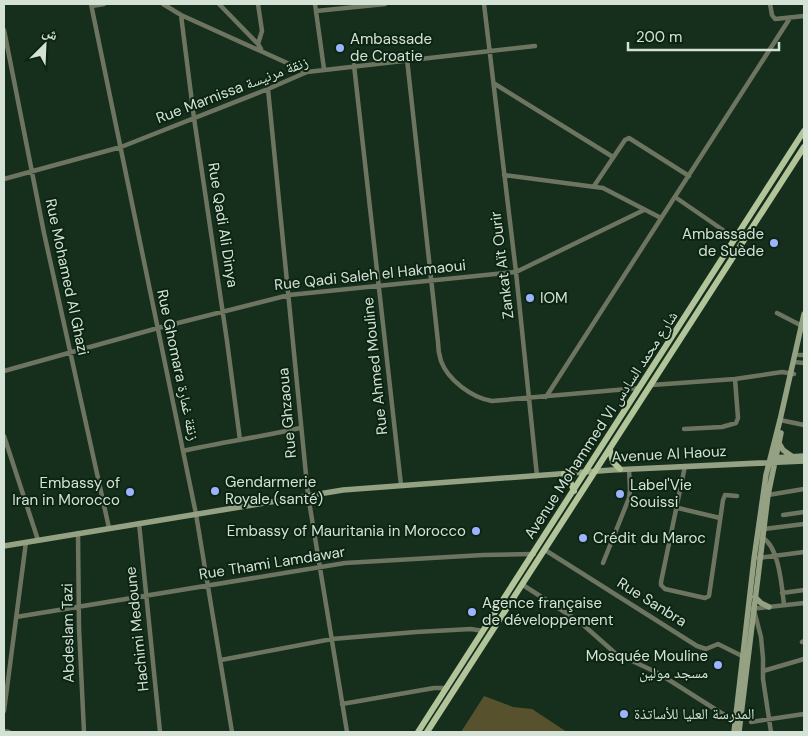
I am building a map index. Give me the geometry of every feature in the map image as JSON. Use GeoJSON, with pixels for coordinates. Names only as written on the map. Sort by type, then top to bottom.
{"type":"FeatureCollection","features":[{"type":"Feature","properties":{"kind":"main road","name":"Avenue Mohammed VI شارع محمد السادس"},"geometry":{"type":"LineString","coordinates":[[418,732],[804,131]]}},
{"type":"Feature","properties":{"kind":"main road","name":"Avenue Mohammed VI شارع محمد السادس"},"geometry":{"type":"LineString","coordinates":[[427,732],[804,147]]}},
{"type":"Feature","properties":{"kind":"main road"},"geometry":{"type":"LineString","coordinates":[[795,362],[801,355],[804,314]]}},
{"type":"Feature","properties":{"kind":"main road"},"geometry":{"type":"LineString","coordinates":[[739,732],[738,723],[757,558],[772,461],[803,327]]}},
{"type":"Feature","properties":{"kind":"main road"},"geometry":{"type":"LineString","coordinates":[[760,537],[764,529],[772,461],[779,442],[782,420]]}},
{"type":"Feature","properties":{"kind":"main road"},"geometry":{"type":"LineString","coordinates":[[779,442],[783,450],[793,457]]}},
{"type":"Feature","properties":{"kind":"main road"},"geometry":{"type":"LineString","coordinates":[[610,450],[612,460],[620,469]]}},
{"type":"Feature","properties":{"kind":"main road","name":"Avenue Al Haouz"},"geometry":{"type":"LineString","coordinates":[[772,461],[804,456]]}},
{"type":"Feature","properties":{"kind":"main road","name":"Avenue Al Haouz"},"geometry":{"type":"LineString","coordinates":[[4,546],[343,490],[620,469],[804,461]]}},
{"type":"Feature","properties":{"kind":"main road"},"geometry":{"type":"LineString","coordinates":[[564,474],[570,481],[574,491]]}},
{"type":"Feature","properties":{"kind":"main road"},"geometry":{"type":"LineString","coordinates":[[751,609],[755,597],[757,558]]}},
{"type":"Feature","properties":{"kind":"main road"},"geometry":{"type":"LineString","coordinates":[[755,597],[760,603],[769,607]]}},
{"type":"Feature","properties":{"kind":"main road"},"geometry":{"type":"LineString","coordinates":[[734,732],[738,723]]}},
{"type":"Feature","properties":{"kind":"street"},"geometry":{"type":"LineString","coordinates":[[91,5],[104,4]]}},
{"type":"Feature","properties":{"kind":"street"},"geometry":{"type":"LineString","coordinates":[[162,4],[307,72]]}},
{"type":"Feature","properties":{"kind":"street"},"geometry":{"type":"LineString","coordinates":[[219,4],[258,44],[261,50]]}},
{"type":"Feature","properties":{"kind":"street"},"geometry":{"type":"LineString","coordinates":[[258,4],[262,31],[258,44]]}},
{"type":"Feature","properties":{"kind":"street"},"geometry":{"type":"LineString","coordinates":[[315,4],[324,69]]}},
{"type":"Feature","properties":{"kind":"street"},"geometry":{"type":"LineString","coordinates":[[316,11],[385,4]]}},
{"type":"Feature","properties":{"kind":"street","name":"Zankat Aït Ourir"},"geometry":{"type":"LineString","coordinates":[[484,4],[495,84],[537,476]]}},
{"type":"Feature","properties":{"kind":"street"},"geometry":{"type":"LineString","coordinates":[[770,4],[772,15],[777,20],[804,16]]}},
{"type":"Feature","properties":{"kind":"street","name":"Rue Ghomara زنقة غمارة"},"geometry":{"type":"LineString","coordinates":[[91,5],[196,514],[232,732]]}},
{"type":"Feature","properties":{"kind":"street","name":"Rue Qadi Ali Dinya"},"geometry":{"type":"LineString","coordinates":[[181,14],[240,440]]}},
{"type":"Feature","properties":{"kind":"street"},"geometry":{"type":"LineString","coordinates":[[546,397],[790,18]]}},
{"type":"Feature","properties":{"kind":"street","name":"Rue Mohamed Al Ghazi"},"geometry":{"type":"LineString","coordinates":[[4,30],[70,353],[109,528]]}},
{"type":"Feature","properties":{"kind":"street","name":"Rue Marnissa زنقة مرنيسة"},"geometry":{"type":"LineString","coordinates":[[4,179],[121,147],[307,72],[407,59],[535,46]]}},
{"type":"Feature","properties":{"kind":"street"},"geometry":{"type":"LineString","coordinates":[[407,59],[439,354],[441,362],[453,379],[473,394],[486,400],[501,401],[640,388]]}},
{"type":"Feature","properties":{"kind":"street","name":"Rue Ahmed Mouline"},"geometry":{"type":"LineString","coordinates":[[354,66],[401,485]]}},
{"type":"Feature","properties":{"kind":"street"},"geometry":{"type":"LineString","coordinates":[[495,84],[613,157]]}},
{"type":"Feature","properties":{"kind":"street","name":"Rue Ghzaoua"},"geometry":{"type":"LineString","coordinates":[[268,89],[308,495],[347,732]]}},
{"type":"Feature","properties":{"kind":"street"},"geometry":{"type":"LineString","coordinates":[[594,186],[625,140],[632,139],[689,176]]}},
{"type":"Feature","properties":{"kind":"street"},"geometry":{"type":"LineString","coordinates":[[504,175],[594,186],[615,193],[661,218]]}},
{"type":"Feature","properties":{"kind":"street"},"geometry":{"type":"LineString","coordinates":[[675,197],[736,238]]}},
{"type":"Feature","properties":{"kind":"street","name":"Rue Qadi Saleh el Hakmaoui"},"geometry":{"type":"LineString","coordinates":[[4,371],[158,328],[289,295],[516,272],[644,210]]}},
{"type":"Feature","properties":{"kind":"street"},"geometry":{"type":"LineString","coordinates":[[776,313],[803,327]]}},
{"type":"Feature","properties":{"kind":"street"},"geometry":{"type":"LineString","coordinates":[[795,362],[804,363]]}},
{"type":"Feature","properties":{"kind":"street"},"geometry":{"type":"LineString","coordinates":[[652,385],[735,379],[782,372],[792,374]]}},
{"type":"Feature","properties":{"kind":"street"},"geometry":{"type":"LineString","coordinates":[[684,429],[722,427],[736,423],[738,418],[735,379]]}},
{"type":"Feature","properties":{"kind":"street"},"geometry":{"type":"LineString","coordinates":[[782,420],[804,425]]}},
{"type":"Feature","properties":{"kind":"street"},"geometry":{"type":"LineString","coordinates":[[183,451],[220,442],[300,428]]}},
{"type":"Feature","properties":{"kind":"street"},"geometry":{"type":"LineString","coordinates":[[4,436],[38,540]]}},
{"type":"Feature","properties":{"kind":"street"},"geometry":{"type":"LineString","coordinates":[[685,466],[678,508],[661,582],[661,586],[665,590],[706,598],[709,596],[724,497],[728,495],[737,496]]}},
{"type":"Feature","properties":{"kind":"street"},"geometry":{"type":"LineString","coordinates":[[604,562],[629,498],[629,469]]}},
{"type":"Feature","properties":{"kind":"street"},"geometry":{"type":"LineString","coordinates":[[768,495],[804,489]]}},
{"type":"Feature","properties":{"kind":"street"},"geometry":{"type":"LineString","coordinates":[[678,508],[720,518]]}},
{"type":"Feature","properties":{"kind":"street"},"geometry":{"type":"LineString","coordinates":[[783,515],[804,512]]}},
{"type":"Feature","properties":{"kind":"street","name":"Hachimi Medoune"},"geometry":{"type":"LineString","coordinates":[[138,523],[160,732]]}},
{"type":"Feature","properties":{"kind":"street"},"geometry":{"type":"LineString","coordinates":[[764,529],[804,524]]}},
{"type":"Feature","properties":{"kind":"street","name":"Abdeslam Tazi"},"geometry":{"type":"LineString","coordinates":[[78,533],[84,732]]}},
{"type":"Feature","properties":{"kind":"street"},"geometry":{"type":"LineString","coordinates":[[760,537],[768,541],[775,556],[784,605]]}},
{"type":"Feature","properties":{"kind":"street"},"geometry":{"type":"LineString","coordinates":[[4,711],[26,542]]}},
{"type":"Feature","properties":{"kind":"street","name":"Rue Sanbra"},"geometry":{"type":"LineString","coordinates":[[545,550],[697,646],[706,649],[718,644],[745,658]]}},
{"type":"Feature","properties":{"kind":"street"},"geometry":{"type":"LineString","coordinates":[[757,558],[804,552]]}},
{"type":"Feature","properties":{"kind":"street","name":"Rue Thami Lamdawar"},"geometry":{"type":"LineString","coordinates":[[16,617],[367,561],[534,554]]}},
{"type":"Feature","properties":{"kind":"street"},"geometry":{"type":"LineString","coordinates":[[523,585],[580,622],[615,653],[658,673],[738,723]]}},
{"type":"Feature","properties":{"kind":"street"},"geometry":{"type":"LineString","coordinates":[[782,593],[804,590]]}},
{"type":"Feature","properties":{"kind":"street"},"geometry":{"type":"LineString","coordinates":[[771,732],[763,671],[761,637],[751,609],[804,603]]}},
{"type":"Feature","properties":{"kind":"street"},"geometry":{"type":"LineString","coordinates":[[221,660],[332,639],[471,629],[483,631]]}},
{"type":"Feature","properties":{"kind":"street"},"geometry":{"type":"LineString","coordinates":[[763,671],[804,658]]}},
{"type":"Feature","properties":{"kind":"street"},"geometry":{"type":"LineString","coordinates":[[342,704],[434,688],[447,688]]}},
{"type":"Feature","properties":{"kind":"street"},"geometry":{"type":"LineString","coordinates":[[751,722],[804,714]]}},
{"type":"Feature","properties":{"kind":"street"},"geometry":{"type":"LineString","coordinates":[[4,731],[9,732]]}},
{"type":"Feature","properties":{"kind":"shaded area"},"geometry":{"type":"Polygon","coordinates":[[[484,696],[513,707],[532,709],[567,732],[461,732],[484,696]]]}},
{"type":"Feature","properties":{"kind":"place","name":"Ambassade de Croatie"},"geometry":{"type":"Point","coordinates":[340,48]}},
{"type":"Feature","properties":{"kind":"place","name":"Ambassade de Suède"},"geometry":{"type":"Point","coordinates":[774,243]}},
{"type":"Feature","properties":{"kind":"place","name":"IOM"},"geometry":{"type":"Point","coordinates":[530,298]}},
{"type":"Feature","properties":{"kind":"place","name":"Gendarmerie Royale (santé)"},"geometry":{"type":"Point","coordinates":[215,491]}},
{"type":"Feature","properties":{"kind":"place","name":"Embassy of Iran in Morocco"},"geometry":{"type":"Point","coordinates":[130,492]}},
{"type":"Feature","properties":{"kind":"place","name":"Label'Vie Souissi"},"geometry":{"type":"Point","coordinates":[620,494]}},
{"type":"Feature","properties":{"kind":"place","name":"Embassy of Mauritania in Morocco"},"geometry":{"type":"Point","coordinates":[476,531]}},
{"type":"Feature","properties":{"kind":"place","name":"Crédit du Maroc"},"geometry":{"type":"Point","coordinates":[583,538]}},
{"type":"Feature","properties":{"kind":"place","name":"Agence française de développement"},"geometry":{"type":"Point","coordinates":[472,612]}},
{"type":"Feature","properties":{"kind":"place","name":"Mosquée Mouline مسجد مولين"},"geometry":{"type":"Point","coordinates":[718,665]}},
{"type":"Feature","properties":{"kind":"place","name":"المدرسة العليا للأساتذة"},"geometry":{"type":"Point","coordinates":[624,714]}}]}
